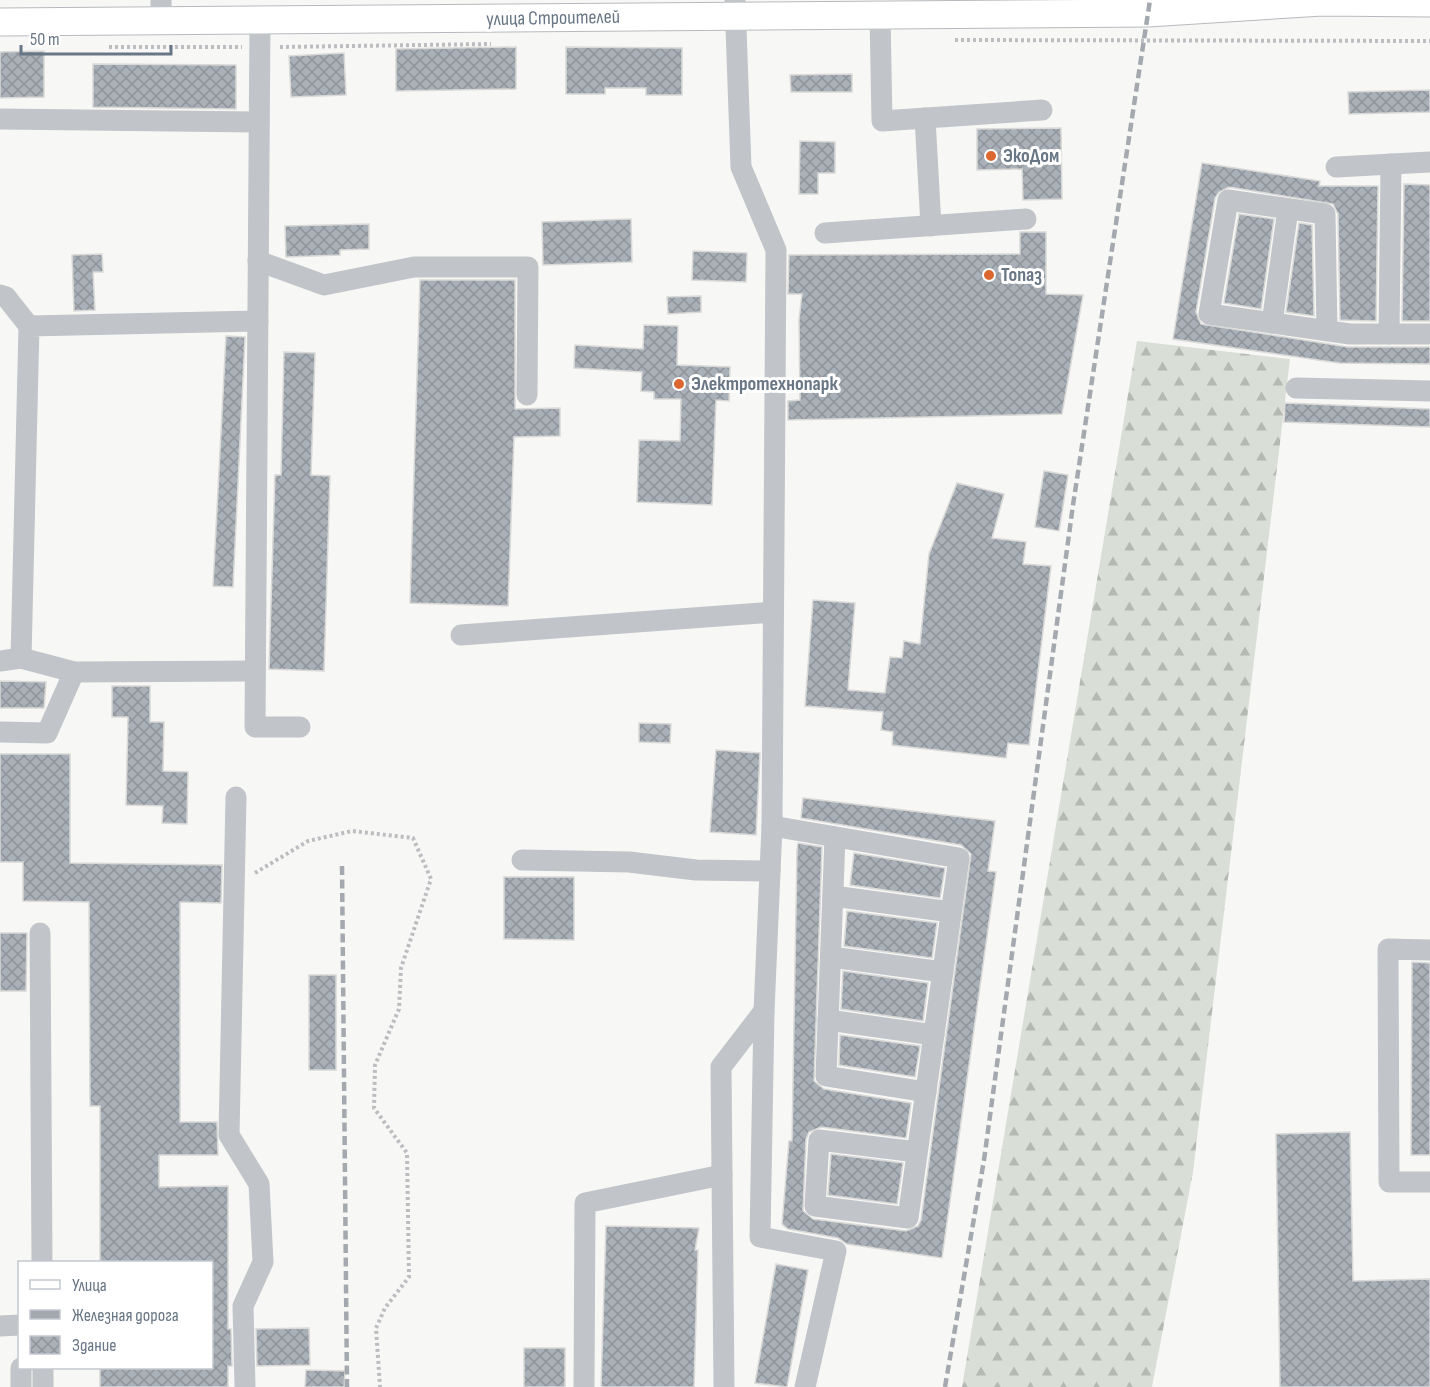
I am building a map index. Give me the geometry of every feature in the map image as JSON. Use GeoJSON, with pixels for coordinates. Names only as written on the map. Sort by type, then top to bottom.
{"type":"FeatureCollection","features":[{"type":"Feature","properties":{"kind":"main road","name":"улица Строителей"},"geometry":{"type":"LineString","coordinates":[[0,22],[161,10],[260,20],[433,10],[838,7],[880,15],[1148,13],[1324,1],[1430,3]]}},
{"type":"Feature","properties":{"kind":"street"},"geometry":{"type":"LineString","coordinates":[[735,8],[741,167],[776,250],[772,826],[764,1011],[760,1237],[836,1251],[805,1387]]}},
{"type":"Feature","properties":{"kind":"street"},"geometry":{"type":"LineString","coordinates":[[880,15],[882,121],[1042,110]]}},
{"type":"Feature","properties":{"kind":"street"},"geometry":{"type":"LineString","coordinates":[[260,20],[255,727],[300,727]]}},
{"type":"Feature","properties":{"kind":"street"},"geometry":{"type":"LineString","coordinates":[[925,118],[931,226]]}},
{"type":"Feature","properties":{"kind":"street"},"geometry":{"type":"LineString","coordinates":[[0,119],[259,122]]}},
{"type":"Feature","properties":{"kind":"street"},"geometry":{"type":"LineString","coordinates":[[1336,167],[1430,162]]}},
{"type":"Feature","properties":{"kind":"street"},"geometry":{"type":"LineString","coordinates":[[1389,334],[1391,164]]}},
{"type":"Feature","properties":{"kind":"street"},"geometry":{"type":"LineString","coordinates":[[1327,331],[1325,214],[1228,200],[1209,314],[1327,331],[1430,334]]}},
{"type":"Feature","properties":{"kind":"street"},"geometry":{"type":"LineString","coordinates":[[1272,323],[1288,209]]}},
{"type":"Feature","properties":{"kind":"street"},"geometry":{"type":"LineString","coordinates":[[825,233],[1026,219]]}},
{"type":"Feature","properties":{"kind":"street"},"geometry":{"type":"LineString","coordinates":[[258,261],[324,285],[414,267],[528,267],[527,395]]}},
{"type":"Feature","properties":{"kind":"street"},"geometry":{"type":"LineString","coordinates":[[0,295],[6,297],[29,326],[10,660],[74,672],[255,671]]}},
{"type":"Feature","properties":{"kind":"street"},"geometry":{"type":"LineString","coordinates":[[29,326],[258,321]]}},
{"type":"Feature","properties":{"kind":"street"},"geometry":{"type":"LineString","coordinates":[[1296,388],[1430,392]]}},
{"type":"Feature","properties":{"kind":"street"},"geometry":{"type":"LineString","coordinates":[[461,635],[773,612]]}},
{"type":"Feature","properties":{"kind":"street"},"geometry":{"type":"LineString","coordinates":[[0,732],[47,733],[74,672]]}},
{"type":"Feature","properties":{"kind":"street"},"geometry":{"type":"LineString","coordinates":[[236,797],[236,884],[229,1134],[260,1184],[263,1262],[243,1306],[245,1387]]}},
{"type":"Feature","properties":{"kind":"street"},"geometry":{"type":"LineString","coordinates":[[772,826],[958,858],[908,1218],[815,1206],[819,1140],[917,1152]]}},
{"type":"Feature","properties":{"kind":"street"},"geometry":{"type":"LineString","coordinates":[[836,837],[826,1076],[926,1092]]}},
{"type":"Feature","properties":{"kind":"street"},"geometry":{"type":"LineString","coordinates":[[522,860],[629,862],[696,870],[770,871]]}},
{"type":"Feature","properties":{"kind":"street"},"geometry":{"type":"LineString","coordinates":[[833,896],[951,912]]}},
{"type":"Feature","properties":{"kind":"street"},"geometry":{"type":"LineString","coordinates":[[40,933],[42,1261]]}},
{"type":"Feature","properties":{"kind":"street"},"geometry":{"type":"LineString","coordinates":[[1430,950],[1388,949],[1389,1182],[1430,1182]]}},
{"type":"Feature","properties":{"kind":"street"},"geometry":{"type":"LineString","coordinates":[[831,957],[943,972]]}},
{"type":"Feature","properties":{"kind":"street"},"geometry":{"type":"LineString","coordinates":[[724,1387],[722,1067],[764,1011]]}},
{"type":"Feature","properties":{"kind":"street"},"geometry":{"type":"LineString","coordinates":[[828,1020],[934,1035]]}},
{"type":"Feature","properties":{"kind":"street"},"geometry":{"type":"LineString","coordinates":[[584,1387],[585,1203],[722,1174]]}},
{"type":"Feature","properties":{"kind":"street"},"geometry":{"type":"LineString","coordinates":[[0,1326],[18,1325]]}},
{"type":"Feature","properties":{"kind":"street"},"geometry":{"type":"LineString","coordinates":[[21,1369],[21,1387]]}},
{"type":"Feature","properties":{"kind":"street"},"geometry":{"type":"LineString","coordinates":[[42,1369],[43,1387]]}},
{"type":"Feature","properties":{"kind":"path"},"geometry":{"type":"LineString","coordinates":[[236,884],[308,841],[352,831],[413,838],[432,879],[401,968],[399,1008],[375,1065],[374,1108],[407,1153],[409,1277],[385,1308],[376,1328],[380,1387]]}},
{"type":"Feature","properties":{"kind":"green space"},"geometry":{"type":"Polygon","coordinates":[[[1137,341],[1290,359],[1193,1172],[1152,1387],[962,1387],[1137,341]]]}},
{"type":"Feature","properties":{"kind":"building"},"geometry":{"type":"Polygon","coordinates":[[[516,47],[516,89],[396,91],[396,49],[516,47]]]}},
{"type":"Feature","properties":{"kind":"building"},"geometry":{"type":"Polygon","coordinates":[[[566,47],[682,48],[682,95],[646,95],[646,88],[605,88],[605,94],[566,94],[566,47]]]}},
{"type":"Feature","properties":{"kind":"building"},"geometry":{"type":"Polygon","coordinates":[[[44,51],[44,97],[0,98],[0,52],[44,51]]]}},
{"type":"Feature","properties":{"kind":"building"},"geometry":{"type":"Polygon","coordinates":[[[344,53],[346,95],[291,97],[289,56],[344,53]]]}},
{"type":"Feature","properties":{"kind":"building"},"geometry":{"type":"Polygon","coordinates":[[[93,64],[236,65],[236,109],[93,107],[93,64]]]}},
{"type":"Feature","properties":{"kind":"building"},"geometry":{"type":"Polygon","coordinates":[[[852,74],[852,92],[791,92],[790,75],[852,74]]]}},
{"type":"Feature","properties":{"kind":"building"},"geometry":{"type":"Polygon","coordinates":[[[1430,90],[1430,112],[1349,114],[1348,92],[1430,90]]]}},
{"type":"Feature","properties":{"kind":"building"},"geometry":{"type":"Polygon","coordinates":[[[1061,128],[1062,199],[1023,200],[1022,169],[977,170],[977,129],[1061,128]]]}},
{"type":"Feature","properties":{"kind":"building"},"geometry":{"type":"Polygon","coordinates":[[[800,141],[835,142],[835,173],[818,173],[818,194],[799,194],[800,141]]]}},
{"type":"Feature","properties":{"kind":"building"},"geometry":{"type":"Polygon","coordinates":[[[1202,163],[1320,181],[1319,186],[1378,186],[1376,321],[1340,320],[1338,214],[1333,204],[1229,187],[1219,192],[1215,198],[1196,312],[1201,324],[1348,347],[1430,347],[1430,364],[1339,363],[1173,339],[1202,163]]]}},
{"type":"Feature","properties":{"kind":"building"},"geometry":{"type":"Polygon","coordinates":[[[1404,184],[1430,185],[1430,321],[1402,321],[1404,184]]]}},
{"type":"Feature","properties":{"kind":"building"},"geometry":{"type":"Polygon","coordinates":[[[1239,214],[1274,219],[1261,309],[1224,303],[1239,214]]]}},
{"type":"Feature","properties":{"kind":"building"},"geometry":{"type":"Polygon","coordinates":[[[631,219],[632,262],[543,265],[542,222],[631,219]]]}},
{"type":"Feature","properties":{"kind":"building"},"geometry":{"type":"Polygon","coordinates":[[[1299,223],[1312,225],[1314,316],[1286,312],[1299,223]]]}},
{"type":"Feature","properties":{"kind":"building"},"geometry":{"type":"Polygon","coordinates":[[[369,224],[369,249],[340,250],[340,255],[286,257],[285,226],[369,224]]]}},
{"type":"Feature","properties":{"kind":"building"},"geometry":{"type":"Polygon","coordinates":[[[1020,232],[1046,232],[1046,294],[1083,295],[1062,414],[788,420],[788,401],[800,400],[799,320],[802,294],[788,294],[789,255],[1020,254],[1020,232]]]}},
{"type":"Feature","properties":{"kind":"building"},"geometry":{"type":"Polygon","coordinates":[[[693,251],[747,253],[746,282],[692,280],[693,251]]]}},
{"type":"Feature","properties":{"kind":"building"},"geometry":{"type":"Polygon","coordinates":[[[102,254],[103,272],[93,272],[95,310],[74,311],[72,255],[102,254]]]}},
{"type":"Feature","properties":{"kind":"building"},"geometry":{"type":"Polygon","coordinates":[[[420,280],[515,280],[515,409],[560,408],[560,436],[514,437],[508,606],[410,603],[420,280]]]}},
{"type":"Feature","properties":{"kind":"building"},"geometry":{"type":"Polygon","coordinates":[[[701,296],[701,312],[668,314],[667,297],[701,296]]]}},
{"type":"Feature","properties":{"kind":"building"},"geometry":{"type":"Polygon","coordinates":[[[644,325],[678,326],[677,365],[730,367],[729,401],[716,400],[712,505],[637,502],[639,440],[680,441],[681,399],[654,399],[654,392],[641,391],[642,372],[574,368],[575,345],[643,349],[644,325]]]}},
{"type":"Feature","properties":{"kind":"building"},"geometry":{"type":"Polygon","coordinates":[[[226,336],[245,337],[233,587],[213,586],[226,336]]]}},
{"type":"Feature","properties":{"kind":"building"},"geometry":{"type":"Polygon","coordinates":[[[284,352],[315,353],[311,475],[330,476],[324,671],[269,669],[275,475],[281,475],[284,352]]]}},
{"type":"Feature","properties":{"kind":"building"},"geometry":{"type":"Polygon","coordinates":[[[1285,403],[1430,409],[1430,427],[1284,422],[1285,403]]]}},
{"type":"Feature","properties":{"kind":"building"},"geometry":{"type":"Polygon","coordinates":[[[1044,471],[1068,475],[1059,531],[1035,527],[1044,471]]]}},
{"type":"Feature","properties":{"kind":"building"},"geometry":{"type":"Polygon","coordinates":[[[957,483],[1004,494],[992,538],[1026,542],[1023,564],[1051,566],[1029,745],[1008,743],[1006,758],[892,745],[893,732],[881,730],[883,712],[805,706],[813,600],[855,603],[848,690],[885,693],[890,657],[902,658],[904,641],[920,644],[929,554],[957,483]]]}},
{"type":"Feature","properties":{"kind":"building"},"geometry":{"type":"Polygon","coordinates":[[[0,681],[46,682],[44,708],[0,708],[0,681]]]}},
{"type":"Feature","properties":{"kind":"building"},"geometry":{"type":"Polygon","coordinates":[[[112,686],[150,686],[150,722],[164,722],[163,771],[188,772],[187,824],[162,823],[163,806],[126,805],[128,717],[112,717],[112,686]]]}},
{"type":"Feature","properties":{"kind":"building"},"geometry":{"type":"Polygon","coordinates":[[[639,723],[671,724],[670,743],[639,742],[639,723]]]}},
{"type":"Feature","properties":{"kind":"building"},"geometry":{"type":"Polygon","coordinates":[[[716,750],[760,753],[756,835],[710,832],[716,750]]]}},
{"type":"Feature","properties":{"kind":"building"},"geometry":{"type":"Polygon","coordinates":[[[0,754],[70,754],[70,863],[222,865],[221,903],[180,902],[180,1122],[217,1122],[218,1155],[159,1155],[159,1187],[228,1186],[228,1329],[231,1329],[232,1366],[228,1366],[228,1387],[100,1387],[100,1369],[213,1369],[213,1261],[100,1261],[100,1106],[90,1106],[89,902],[23,901],[23,862],[0,862],[0,754]]]}},
{"type":"Feature","properties":{"kind":"building"},"geometry":{"type":"Polygon","coordinates":[[[803,798],[995,821],[988,871],[996,872],[942,1258],[847,1244],[838,1238],[788,1229],[782,1224],[789,1141],[792,1141],[797,850],[798,843],[822,847],[814,1081],[824,1089],[911,1103],[906,1138],[821,1127],[809,1132],[806,1139],[803,1211],[813,1219],[906,1231],[918,1226],[921,1220],[971,854],[961,845],[801,818],[803,798]]]}},
{"type":"Feature","properties":{"kind":"building"},"geometry":{"type":"Polygon","coordinates":[[[854,853],[945,868],[940,898],[850,885],[854,853]]]}},
{"type":"Feature","properties":{"kind":"building"},"geometry":{"type":"Polygon","coordinates":[[[504,877],[574,877],[574,940],[504,939],[504,877]]]}},
{"type":"Feature","properties":{"kind":"building"},"geometry":{"type":"Polygon","coordinates":[[[847,911],[937,923],[932,958],[844,946],[847,911]]]}},
{"type":"Feature","properties":{"kind":"building"},"geometry":{"type":"Polygon","coordinates":[[[0,933],[27,933],[26,991],[0,991],[0,933]]]}},
{"type":"Feature","properties":{"kind":"building"},"geometry":{"type":"Polygon","coordinates":[[[1412,962],[1430,963],[1430,1155],[1411,1155],[1412,962]]]}},
{"type":"Feature","properties":{"kind":"building"},"geometry":{"type":"Polygon","coordinates":[[[843,971],[928,983],[923,1021],[841,1009],[843,971]]]}},
{"type":"Feature","properties":{"kind":"building"},"geometry":{"type":"Polygon","coordinates":[[[309,975],[336,975],[336,1070],[309,1070],[309,975]]]}},
{"type":"Feature","properties":{"kind":"building"},"geometry":{"type":"Polygon","coordinates":[[[840,1035],[920,1046],[915,1077],[839,1065],[840,1035]]]}},
{"type":"Feature","properties":{"kind":"building"},"geometry":{"type":"Polygon","coordinates":[[[1350,1132],[1353,1281],[1430,1279],[1430,1387],[1280,1387],[1276,1134],[1350,1132]]]}},
{"type":"Feature","properties":{"kind":"building"},"geometry":{"type":"Polygon","coordinates":[[[831,1154],[903,1163],[897,1204],[828,1195],[831,1154]]]}},
{"type":"Feature","properties":{"kind":"building"},"geometry":{"type":"Polygon","coordinates":[[[606,1226],[699,1228],[695,1250],[698,1250],[694,1387],[601,1387],[606,1226]]]}},
{"type":"Feature","properties":{"kind":"building"},"geometry":{"type":"Polygon","coordinates":[[[776,1264],[808,1270],[787,1387],[755,1383],[776,1264]]]}},
{"type":"Feature","properties":{"kind":"building"},"geometry":{"type":"Polygon","coordinates":[[[309,1328],[310,1365],[257,1366],[256,1329],[309,1328]]]}},
{"type":"Feature","properties":{"kind":"building"},"geometry":{"type":"Polygon","coordinates":[[[524,1348],[565,1348],[565,1387],[524,1387],[524,1348]]]}},
{"type":"Feature","properties":{"kind":"building"},"geometry":{"type":"Polygon","coordinates":[[[306,1370],[345,1371],[344,1387],[305,1387],[306,1370]]]}},
{"type":"Feature","properties":{"kind":"railway"},"geometry":{"type":"LineString","coordinates":[[945,1387],[984,1160],[1073,505],[1150,0]]}},
{"type":"Feature","properties":{"kind":"railway"},"geometry":{"type":"LineString","coordinates":[[342,866],[347,1387]]}},
{"type":"Feature","properties":{"kind":"place","name":"ЭкоДом"},"geometry":{"type":"Point","coordinates":[991,156]}},
{"type":"Feature","properties":{"kind":"place","name":"Топаз"},"geometry":{"type":"Point","coordinates":[989,275]}},
{"type":"Feature","properties":{"kind":"place","name":"Электротехнопарк"},"geometry":{"type":"Point","coordinates":[679,384]}}]}
